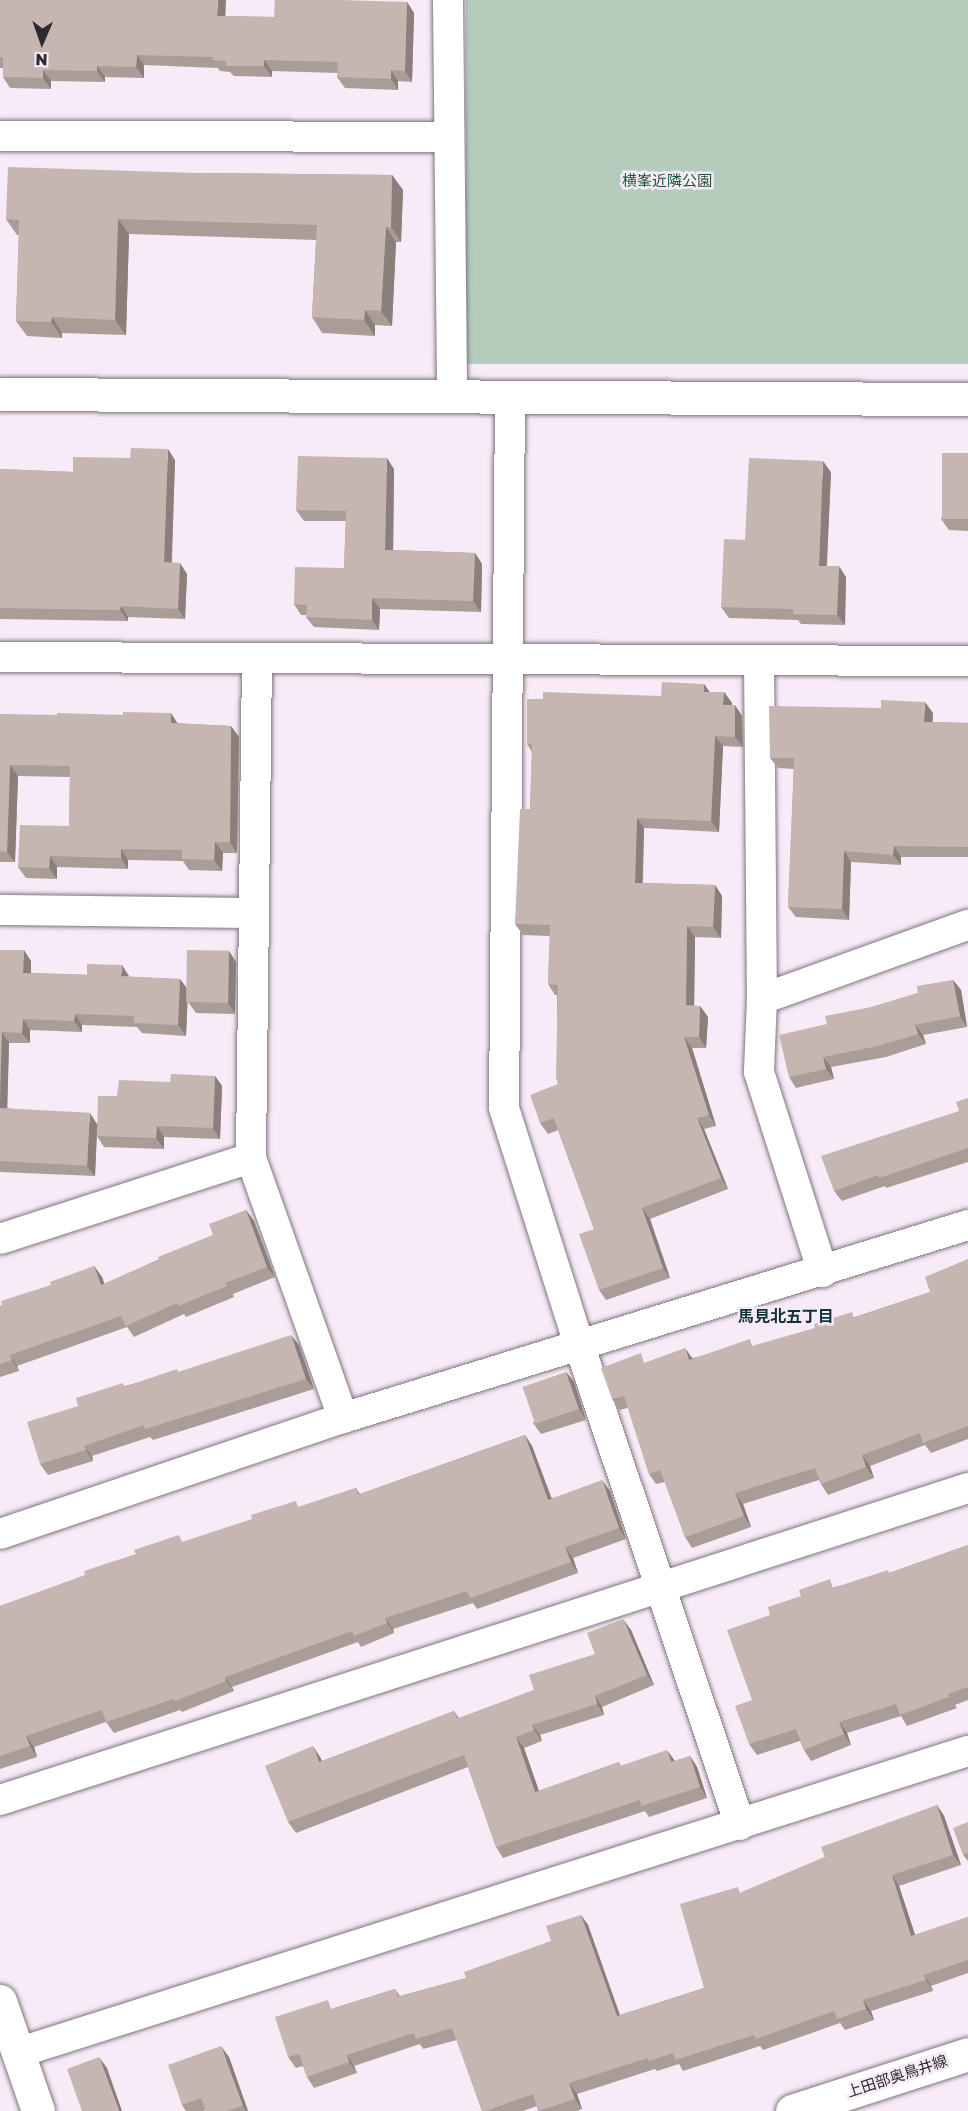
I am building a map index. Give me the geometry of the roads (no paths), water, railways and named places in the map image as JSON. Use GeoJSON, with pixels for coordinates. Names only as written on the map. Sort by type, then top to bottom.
{"type":"FeatureCollection","features":[{"type":"Feature","properties":{"kind":"street"},"geometry":{"type":"LineString","coordinates":[[447,0],[452,397]]}},
{"type":"Feature","properties":{"kind":"street"},"geometry":{"type":"LineString","coordinates":[[0,136],[449,137]]}},
{"type":"Feature","properties":{"kind":"street"},"geometry":{"type":"LineString","coordinates":[[0,394],[968,399]]}},
{"type":"Feature","properties":{"kind":"street"},"geometry":{"type":"LineString","coordinates":[[510,396],[504,1108],[580,1347],[740,1825]]}},
{"type":"Feature","properties":{"kind":"street"},"geometry":{"type":"LineString","coordinates":[[0,657],[506,661],[968,661]]}},
{"type":"Feature","properties":{"kind":"street"},"geometry":{"type":"LineString","coordinates":[[258,658],[251,1158],[343,1418]]}},
{"type":"Feature","properties":{"kind":"street"},"geometry":{"type":"LineString","coordinates":[[759,660],[762,999],[759,1072],[823,1272]]}},
{"type":"Feature","properties":{"kind":"street"},"geometry":{"type":"LineString","coordinates":[[0,910],[254,913]]}},
{"type":"Feature","properties":{"kind":"street"},"geometry":{"type":"LineString","coordinates":[[762,999],[968,925]]}},
{"type":"Feature","properties":{"kind":"street"},"geometry":{"type":"LineString","coordinates":[[0,1239],[251,1158]]}},
{"type":"Feature","properties":{"kind":"street"},"geometry":{"type":"LineString","coordinates":[[0,1534],[343,1418],[823,1272],[968,1225]]}},
{"type":"Feature","properties":{"kind":"street"},"geometry":{"type":"LineString","coordinates":[[0,1800],[968,1488]]}},
{"type":"Feature","properties":{"kind":"street"},"geometry":{"type":"LineString","coordinates":[[17,2053],[968,1752]]}},
{"type":"Feature","properties":{"kind":"street"},"geometry":{"type":"LineString","coordinates":[[0,2001],[38,2111]]}},
{"type":"Feature","properties":{"kind":"street","name":"上田部奥鳥井線"},"geometry":{"type":"LineString","coordinates":[[792,2111],[829,2105],[968,2054]]}},
{"type":"Feature","properties":{"kind":"district","name":"馬見北五丁目"},"geometry":{"type":"Point","coordinates":[786,1316]}},
{"type":"Feature","properties":{"kind":"park label","name":"横峯近隣公園"},"geometry":{"type":"Point","coordinates":[667,181]}}]}
